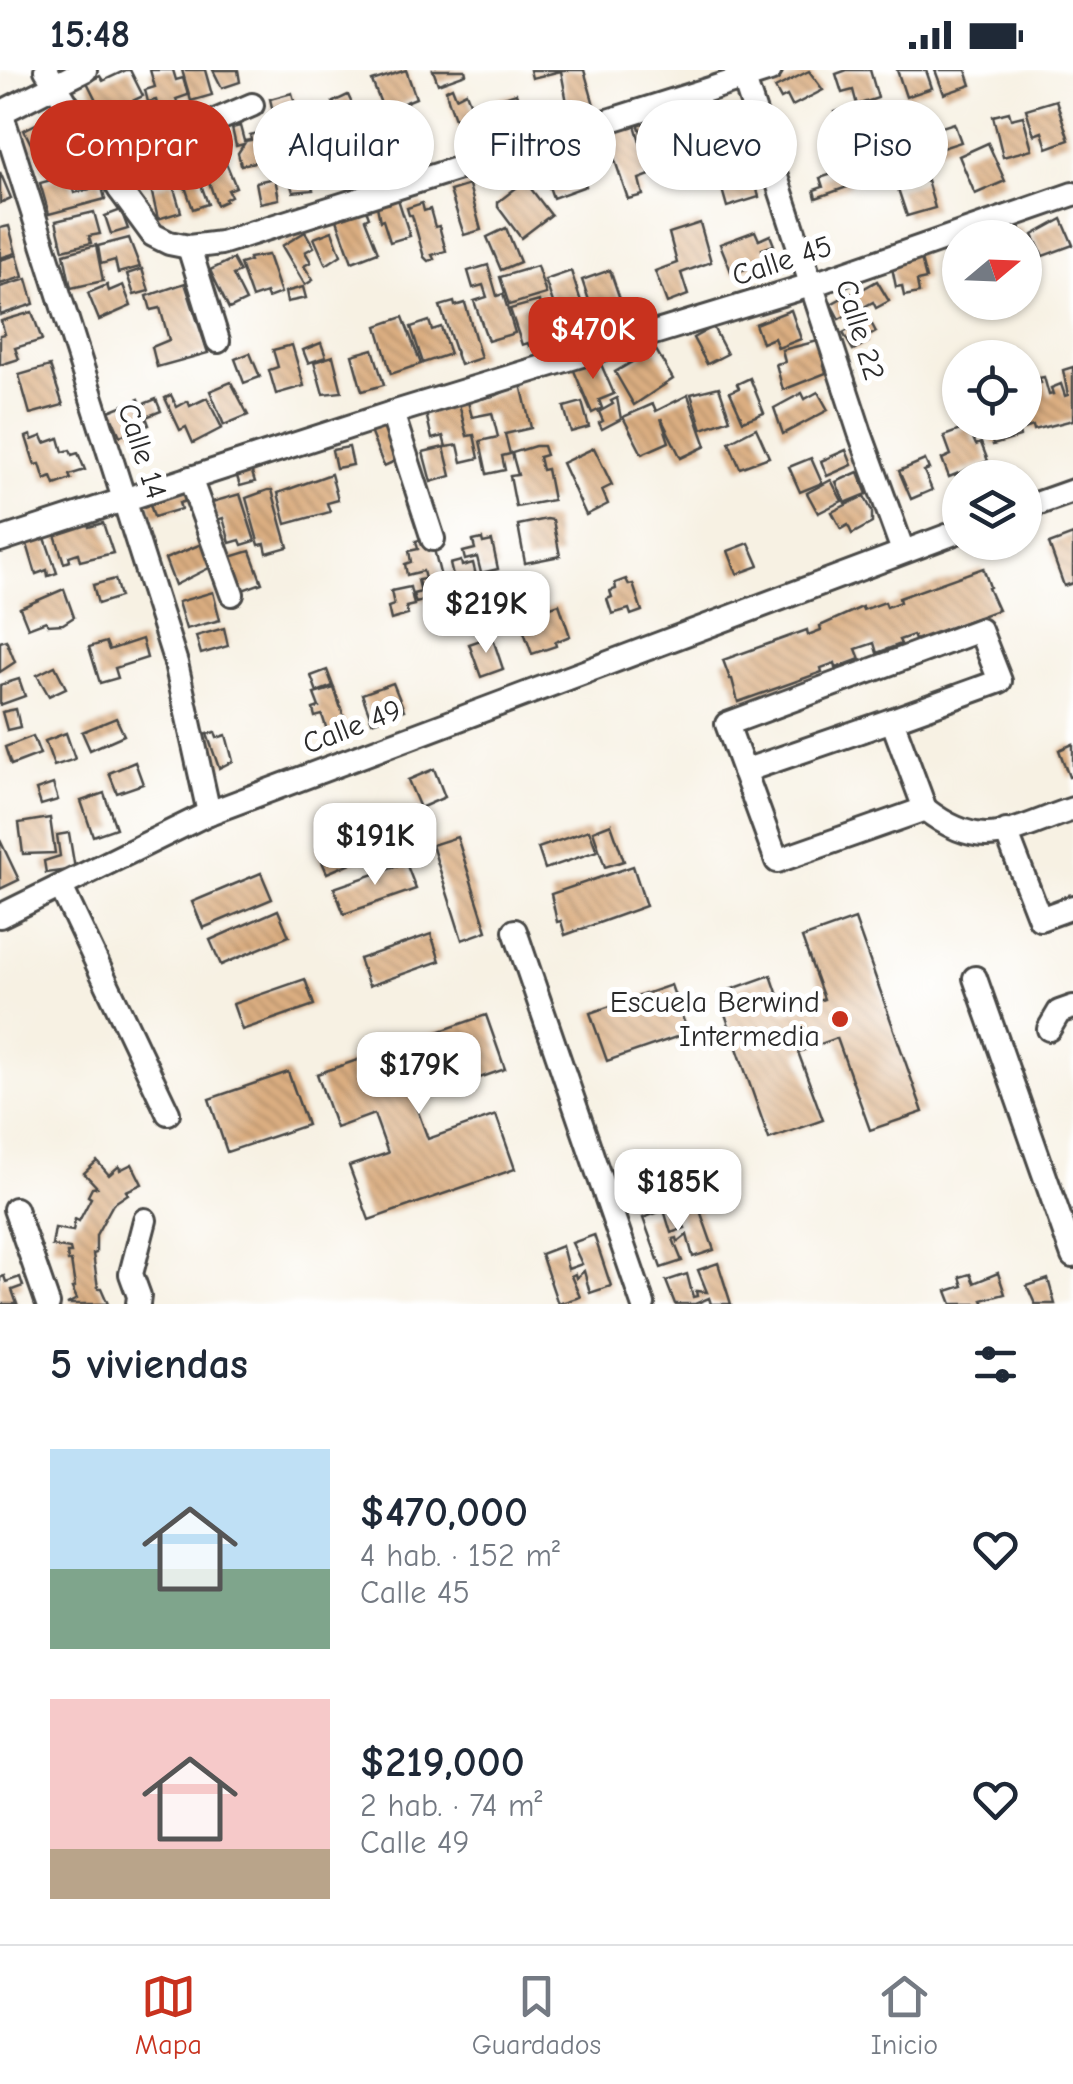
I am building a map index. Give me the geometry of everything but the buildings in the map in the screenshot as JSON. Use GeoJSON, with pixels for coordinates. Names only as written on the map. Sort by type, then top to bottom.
{"type":"FeatureCollection","features":[{"type":"Feature","properties":{"kind":"street"},"geometry":{"type":"LineString","coordinates":[[1,112],[50,78],[85,70]]}},
{"type":"Feature","properties":{"kind":"street"},"geometry":{"type":"LineString","coordinates":[[120,190],[154,235],[179,245],[221,243],[743,74],[770,70]]}},
{"type":"Feature","properties":{"kind":"street","name":"Calle 22"},"geometry":{"type":"LineString","coordinates":[[743,74],[860,433],[904,551]]}},
{"type":"Feature","properties":{"kind":"street"},"geometry":{"type":"LineString","coordinates":[[50,78],[64,100]]}},
{"type":"Feature","properties":{"kind":"street"},"geometry":{"type":"LineString","coordinates":[[233,113],[252,105]]}},
{"type":"Feature","properties":{"kind":"street","name":"Calle 14"},"geometry":{"type":"LineString","coordinates":[[1,112],[176,663],[209,812]]}},
{"type":"Feature","properties":{"kind":"street","name":"Calle 45"},"geometry":{"type":"LineString","coordinates":[[0,540],[392,413],[814,284],[1073,194]]}},
{"type":"Feature","properties":{"kind":"street"},"geometry":{"type":"LineString","coordinates":[[179,245],[218,341]]}},
{"type":"Feature","properties":{"kind":"street"},"geometry":{"type":"LineString","coordinates":[[392,413],[433,539]]}},
{"type":"Feature","properties":{"kind":"street"},"geometry":{"type":"LineString","coordinates":[[190,478],[232,594]]}},
{"type":"Feature","properties":{"kind":"street"},"geometry":{"type":"LineString","coordinates":[[1042,502],[1073,492]]}},
{"type":"Feature","properties":{"kind":"street","name":"Calle 49"},"geometry":{"type":"LineString","coordinates":[[0,916],[209,812],[942,537]]}},
{"type":"Feature","properties":{"kind":"street"},"geometry":{"type":"LineString","coordinates":[[744,771],[1000,681],[980,630],[727,724],[744,771],[777,861],[925,809]]}},
{"type":"Feature","properties":{"kind":"street"},"geometry":{"type":"LineString","coordinates":[[892,720],[925,809],[948,828],[987,838],[1073,808]]}},
{"type":"Feature","properties":{"kind":"street"},"geometry":{"type":"LineString","coordinates":[[1006,832],[1040,919],[1073,908]]}},
{"type":"Feature","properties":{"kind":"street"},"geometry":{"type":"LineString","coordinates":[[61,887],[168,1113]]}},
{"type":"Feature","properties":{"kind":"street"},"geometry":{"type":"LineString","coordinates":[[516,931],[644,1304]]}},
{"type":"Feature","properties":{"kind":"street"},"geometry":{"type":"LineString","coordinates":[[976,978],[1073,1256]]}},
{"type":"Feature","properties":{"kind":"street"},"geometry":{"type":"LineString","coordinates":[[1048,1029],[1058,1012],[1073,1007]]}},
{"type":"Feature","properties":{"kind":"street"},"geometry":{"type":"LineString","coordinates":[[15,1210],[48,1304]]}},
{"type":"Feature","properties":{"kind":"street"},"geometry":{"type":"LineString","coordinates":[[138,1304],[131,1274],[146,1220]]}},
{"type":"Feature","properties":{"kind":"place","name":"Escuela Berwind Intermedia"},"geometry":{"type":"Point","coordinates":[840,1019]}}]}
